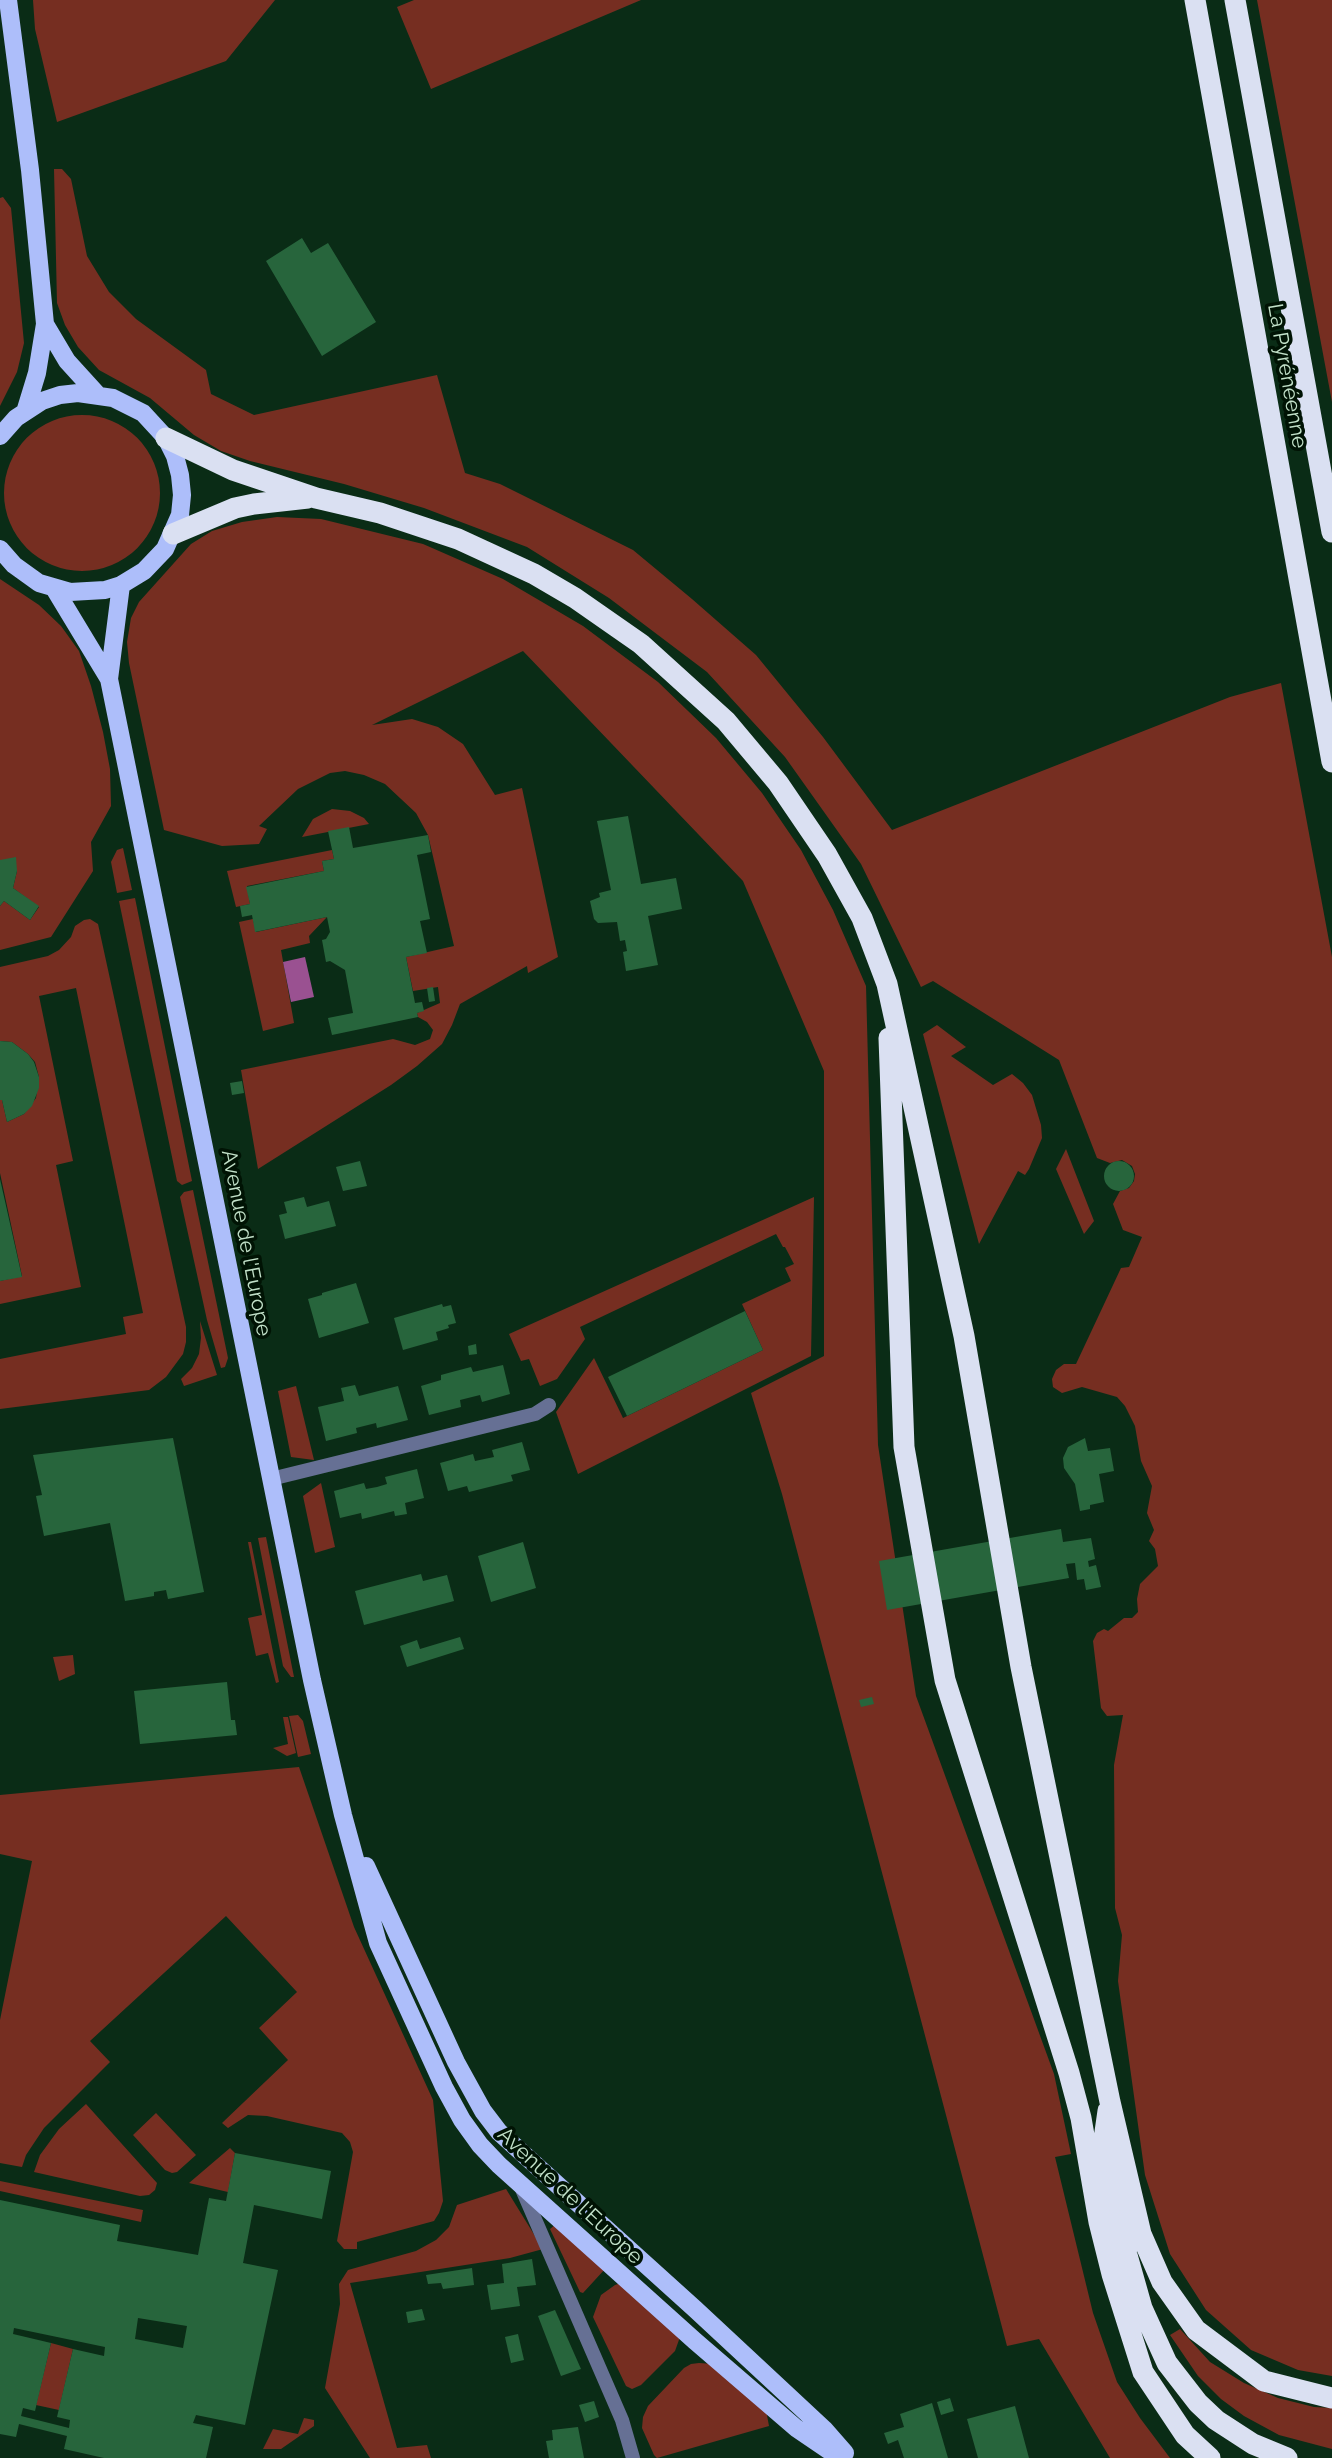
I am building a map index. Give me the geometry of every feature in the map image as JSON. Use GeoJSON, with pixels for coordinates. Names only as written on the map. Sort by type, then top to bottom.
{"type":"FeatureCollection","features":[{"type":"Feature","properties":{"kind":"highway","name":"La Pyrénéenne"},"geometry":{"type":"LineString","coordinates":[[1195,0],[1332,762]]}},
{"type":"Feature","properties":{"kind":"highway","name":"La Pyrénéenne"},"geometry":{"type":"LineString","coordinates":[[1235,0],[1332,532]]}},
{"type":"Feature","properties":{"kind":"highway"},"geometry":{"type":"LineString","coordinates":[[166,438],[233,470],[316,498],[424,526],[495,555],[575,598],[642,644],[726,721],[804,817],[828,855],[862,918],[887,984],[964,1336],[1021,1667],[1110,2102],[1141,2234],[1162,2283],[1196,2330],[1264,2381],[1332,2398]]}},
{"type":"Feature","properties":{"kind":"highway"},"geometry":{"type":"LineString","coordinates":[[173,534],[235,508],[279,500],[316,498]]}},
{"type":"Feature","properties":{"kind":"highway"},"geometry":{"type":"LineString","coordinates":[[887,984],[904,1447],[945,1680],[1069,2073],[1081,2118],[1099,2222],[1112,2274],[1143,2372],[1185,2435],[1210,2458]]}},
{"type":"Feature","properties":{"kind":"highway"},"geometry":{"type":"LineString","coordinates":[[1110,2102],[1103,2146],[1138,2295],[1167,2363],[1198,2403],[1216,2420],[1252,2444],[1286,2458]]}},
{"type":"Feature","properties":{"kind":"highway"},"geometry":{"type":"LineString","coordinates":[[1081,2118],[1103,2146]]}},
{"type":"Feature","properties":{"kind":"main road"},"geometry":{"type":"LineString","coordinates":[[8,0],[30,170],[45,324],[37,373],[26,409]]}},
{"type":"Feature","properties":{"kind":"main road"},"geometry":{"type":"LineString","coordinates":[[45,324],[67,361],[97,394]]}},
{"type":"Feature","properties":{"kind":"main road"},"geometry":{"type":"LineString","coordinates":[[0,436],[26,409],[60,395],[97,394],[113,398],[143,413],[166,438],[175,456],[182,495],[180,515],[173,534],[154,562],[121,585],[87,593],[54,589],[26,575],[0,549]]}},
{"type":"Feature","properties":{"kind":"main road","name":"Avenue de l'Europe"},"geometry":{"type":"LineString","coordinates":[[121,585],[109,679],[314,1688],[343,1815],[378,1944],[444,2087],[462,2120],[480,2145],[735,2376],[796,2428],[840,2458]]}},
{"type":"Feature","properties":{"kind":"main road","name":"Avenue de l'Europe"},"geometry":{"type":"LineString","coordinates":[[54,589],[109,679]]}},
{"type":"Feature","properties":{"kind":"main road","name":"Avenue de l'Europe"},"geometry":{"type":"LineString","coordinates":[[343,1815],[456,2062],[483,2111],[499,2132],[824,2429],[849,2458]]}},
{"type":"Feature","properties":{"kind":"street"},"geometry":{"type":"LineString","coordinates":[[271,1479],[535,1414],[549,1405]]}},
{"type":"Feature","properties":{"kind":"street"},"geometry":{"type":"LineString","coordinates":[[519,2182],[622,2420],[634,2458]]}},
{"type":"Feature","properties":{"kind":"shaded area"},"geometry":{"type":"Polygon","coordinates":[[[33,0],[275,0],[226,61],[57,122],[35,29],[33,0]]]}},
{"type":"Feature","properties":{"kind":"shaded area"},"geometry":{"type":"Polygon","coordinates":[[[414,0],[641,0],[431,89],[397,7],[414,0]]]}},
{"type":"Feature","properties":{"kind":"shaded area"},"geometry":{"type":"Polygon","coordinates":[[[1257,0],[1332,0],[1332,402],[1257,0]]]}},
{"type":"Feature","properties":{"kind":"shaded area"},"geometry":{"type":"Polygon","coordinates":[[[54,169],[62,169],[71,179],[87,256],[109,292],[136,319],[206,370],[211,394],[254,415],[437,375],[465,473],[500,484],[633,550],[692,599],[756,655],[823,737],[892,830],[1230,697],[1281,683],[1332,957],[1332,2376],[1298,2370],[1251,2350],[1206,2310],[1170,2254],[1145,2175],[1118,1981],[1122,1935],[1115,1908],[1114,1765],[1123,1715],[1107,1716],[1101,1708],[1093,1641],[1097,1633],[1104,1629],[1108,1631],[1124,1618],[1132,1618],[1138,1612],[1140,1584],[1158,1566],[1155,1549],[1149,1541],[1154,1530],[1147,1513],[1152,1486],[1141,1461],[1135,1426],[1117,1397],[1082,1387],[1062,1393],[1053,1387],[1052,1379],[1056,1370],[1064,1364],[1076,1364],[1121,1268],[1129,1267],[1142,1237],[1123,1230],[1113,1204],[1120,1191],[1129,1188],[1134,1181],[1132,1166],[1122,1160],[1110,1163],[1097,1158],[1059,1060],[933,981],[921,987],[861,864],[785,757],[707,672],[609,598],[527,547],[424,508],[221,451],[194,435],[150,398],[99,370],[78,347],[65,325],[57,303],[54,169]]]}},
{"type":"Feature","properties":{"kind":"shaded area"},"geometry":{"type":"Polygon","coordinates":[[[3,197],[11,208],[24,343],[17,372],[0,406],[0,198],[3,197]]]}},
{"type":"Feature","properties":{"kind":"shaded area"},"geometry":{"type":"Polygon","coordinates":[[[82,415],[112,421],[137,438],[154,463],[160,493],[154,523],[137,548],[112,565],[82,571],[52,565],[27,548],[10,523],[4,493],[10,463],[27,438],[52,421],[82,415]]]}},
{"type":"Feature","properties":{"kind":"shaded area"},"geometry":{"type":"Polygon","coordinates":[[[277,517],[321,519],[423,544],[503,579],[583,626],[658,682],[716,738],[762,793],[801,850],[833,910],[866,986],[878,1445],[916,1696],[1054,2074],[1071,2154],[1055,2157],[1093,2313],[1117,2382],[1170,2458],[1110,2458],[1039,2339],[1007,2346],[782,1494],[751,1393],[824,1356],[824,1071],[743,881],[523,651],[372,725],[412,719],[438,727],[463,744],[495,795],[522,788],[558,957],[528,973],[527,966],[460,1004],[442,1044],[417,1066],[258,1169],[241,1070],[393,1039],[415,1045],[430,1039],[433,1030],[417,1013],[440,1003],[438,987],[413,991],[406,957],[454,946],[428,835],[416,813],[385,784],[364,775],[345,771],[330,773],[298,789],[259,826],[267,829],[259,844],[222,846],[164,830],[129,663],[127,642],[131,618],[139,602],[191,544],[212,531],[242,522],[277,517]]]}},
{"type":"Feature","properties":{"kind":"shaded area"},"geometry":{"type":"Polygon","coordinates":[[[0,579],[39,605],[61,626],[79,651],[103,732],[110,769],[111,806],[91,842],[93,871],[51,937],[0,950],[0,906],[4,901],[30,920],[39,907],[13,888],[17,871],[0,860],[0,579]]]}},
{"type":"Feature","properties":{"kind":"shaded area"},"geometry":{"type":"Polygon","coordinates":[[[332,809],[350,811],[364,818],[369,824],[302,837],[313,819],[332,809]]]}},
{"type":"Feature","properties":{"kind":"shaded area"},"geometry":{"type":"Polygon","coordinates":[[[123,848],[132,890],[117,893],[111,862],[117,850],[123,848]]]}},
{"type":"Feature","properties":{"kind":"shaded area"},"geometry":{"type":"Polygon","coordinates":[[[332,850],[334,859],[322,861],[324,871],[247,886],[250,904],[236,907],[227,871],[332,850]]]}},
{"type":"Feature","properties":{"kind":"shaded area"},"geometry":{"type":"Polygon","coordinates":[[[135,898],[192,1181],[182,1185],[177,1181],[119,901],[135,898]]]}},
{"type":"Feature","properties":{"kind":"shaded area"},"geometry":{"type":"Polygon","coordinates":[[[327,917],[309,936],[310,943],[281,950],[294,1023],[263,1031],[239,922],[253,919],[256,932],[327,917]]]}},
{"type":"Feature","properties":{"kind":"shaded area"},"geometry":{"type":"Polygon","coordinates":[[[90,919],[98,924],[186,1327],[186,1342],[183,1354],[166,1377],[149,1390],[0,1409],[0,1359],[126,1334],[123,1317],[143,1313],[76,988],[39,996],[73,1161],[56,1165],[81,1287],[0,1304],[0,1281],[22,1276],[0,1173],[0,1100],[7,1122],[24,1114],[36,1098],[39,1077],[35,1062],[28,1054],[12,1042],[0,1041],[0,967],[48,956],[59,950],[71,937],[75,926],[90,919]]]}},
{"type":"Feature","properties":{"kind":"shaded area"},"geometry":{"type":"Polygon","coordinates":[[[305,957],[314,997],[291,1002],[283,962],[305,957]]]}},
{"type":"Feature","properties":{"kind":"shaded area"},"geometry":{"type":"Polygon","coordinates":[[[937,1025],[966,1047],[951,1056],[993,1085],[1012,1074],[1023,1083],[1032,1095],[1041,1125],[1042,1138],[1029,1169],[1025,1175],[1018,1171],[979,1244],[923,1034],[937,1025]]]}},
{"type":"Feature","properties":{"kind":"shaded area"},"geometry":{"type":"Polygon","coordinates":[[[1066,1149],[1094,1221],[1084,1234],[1056,1169],[1066,1149]]]}},
{"type":"Feature","properties":{"kind":"shaded area"},"geometry":{"type":"Polygon","coordinates":[[[193,1190],[228,1358],[225,1367],[221,1368],[207,1320],[180,1197],[184,1192],[193,1190]]]}},
{"type":"Feature","properties":{"kind":"shaded area"},"geometry":{"type":"Polygon","coordinates":[[[814,1197],[811,1356],[578,1474],[556,1412],[594,1358],[623,1418],[763,1350],[742,1304],[791,1281],[785,1268],[794,1264],[776,1234],[580,1327],[585,1339],[557,1379],[540,1386],[529,1359],[521,1361],[509,1334],[814,1197]]]}},
{"type":"Feature","properties":{"kind":"shaded area"},"geometry":{"type":"Polygon","coordinates":[[[200,1321],[217,1375],[184,1386],[181,1379],[192,1368],[199,1354],[200,1321]]]}},
{"type":"Feature","properties":{"kind":"shaded area"},"geometry":{"type":"Polygon","coordinates":[[[296,1386],[314,1460],[291,1457],[278,1391],[296,1386]]]}},
{"type":"Feature","properties":{"kind":"shaded area"},"geometry":{"type":"Polygon","coordinates":[[[321,1483],[335,1547],[315,1553],[303,1496],[321,1483]]]}},
{"type":"Feature","properties":{"kind":"shaded area"},"geometry":{"type":"Polygon","coordinates":[[[266,1537],[294,1677],[291,1677],[283,1666],[258,1538],[266,1537]]]}},
{"type":"Feature","properties":{"kind":"shaded area"},"geometry":{"type":"Polygon","coordinates":[[[248,1542],[251,1542],[279,1682],[276,1683],[268,1653],[256,1656],[248,1618],[262,1615],[248,1542]]]}},
{"type":"Feature","properties":{"kind":"shaded area"},"geometry":{"type":"Polygon","coordinates":[[[73,1655],[75,1674],[59,1681],[53,1657],[73,1655]]]}},
{"type":"Feature","properties":{"kind":"shaded area"},"geometry":{"type":"Polygon","coordinates":[[[298,1715],[303,1721],[311,1754],[298,1757],[289,1716],[298,1715]]]}},
{"type":"Feature","properties":{"kind":"shaded area"},"geometry":{"type":"Polygon","coordinates":[[[283,1717],[288,1717],[296,1753],[287,1756],[273,1748],[288,1744],[283,1717]]]}},
{"type":"Feature","properties":{"kind":"shaded area"},"geometry":{"type":"Polygon","coordinates":[[[299,1767],[354,1927],[433,2100],[443,2201],[434,2221],[357,2242],[357,2249],[344,2249],[337,2241],[353,2152],[350,2142],[342,2133],[267,2116],[248,2115],[228,2128],[222,2123],[288,2060],[259,2028],[297,1992],[226,1916],[90,2041],[110,2062],[44,2128],[26,2155],[22,2167],[0,2163],[0,2020],[32,1861],[0,1854],[0,1795],[299,1767]]]}},
{"type":"Feature","properties":{"kind":"shaded area"},"geometry":{"type":"Polygon","coordinates":[[[86,2104],[157,2183],[155,2190],[149,2195],[140,2196],[34,2172],[40,2155],[59,2129],[86,2104]]]}},
{"type":"Feature","properties":{"kind":"shaded area"},"geometry":{"type":"Polygon","coordinates":[[[156,2113],[196,2155],[177,2172],[165,2170],[133,2135],[156,2113]]]}},
{"type":"Feature","properties":{"kind":"shaded area"},"geometry":{"type":"Polygon","coordinates":[[[230,2148],[235,2153],[228,2192],[189,2183],[230,2148]]]}},
{"type":"Feature","properties":{"kind":"shaded area"},"geometry":{"type":"Polygon","coordinates":[[[0,2181],[143,2210],[141,2222],[0,2191],[0,2181]]]}},
{"type":"Feature","properties":{"kind":"shaded area"},"geometry":{"type":"Polygon","coordinates":[[[506,2189],[543,2249],[510,2258],[350,2283],[397,2448],[427,2445],[431,2458],[370,2458],[325,2388],[340,2304],[339,2284],[348,2270],[416,2251],[436,2240],[449,2227],[457,2205],[506,2189]]]}},
{"type":"Feature","properties":{"kind":"shaded area"},"geometry":{"type":"Polygon","coordinates":[[[555,2225],[605,2269],[583,2293],[580,2292],[550,2229],[555,2225]]]}},
{"type":"Feature","properties":{"kind":"shaded area"},"geometry":{"type":"Polygon","coordinates":[[[621,2283],[680,2337],[675,2351],[641,2385],[632,2389],[626,2386],[593,2317],[601,2295],[621,2283]]]}},
{"type":"Feature","properties":{"kind":"shaded area"},"geometry":{"type":"Polygon","coordinates":[[[1180,2329],[1210,2362],[1244,2383],[1278,2398],[1314,2407],[1332,2408],[1332,2449],[1279,2435],[1244,2416],[1221,2399],[1198,2376],[1170,2335],[1180,2329]]]}},
{"type":"Feature","properties":{"kind":"shaded area"},"geometry":{"type":"Polygon","coordinates":[[[51,2343],[73,2349],[59,2410],[36,2405],[51,2343]]]}},
{"type":"Feature","properties":{"kind":"shaded area"},"geometry":{"type":"Polygon","coordinates":[[[699,2363],[713,2364],[766,2410],[769,2426],[657,2458],[642,2428],[643,2417],[648,2406],[684,2368],[699,2363]]]}},
{"type":"Feature","properties":{"kind":"shaded area"},"geometry":{"type":"Polygon","coordinates":[[[304,2418],[314,2420],[314,2426],[281,2449],[263,2449],[273,2429],[298,2434],[304,2418]]]}},
{"type":"Feature","properties":{"kind":"building"},"geometry":{"type":"Polygon","coordinates":[[[302,238],[311,253],[328,243],[376,322],[322,356],[266,261],[302,238]]]}},
{"type":"Feature","properties":{"kind":"building"},"geometry":{"type":"Polygon","coordinates":[[[628,816],[641,884],[676,878],[682,909],[648,916],[658,965],[626,971],[623,952],[627,951],[625,940],[620,941],[617,922],[598,923],[594,919],[590,901],[600,897],[599,893],[611,890],[597,821],[628,816]]]}},
{"type":"Feature","properties":{"kind":"building"},"geometry":{"type":"Polygon","coordinates":[[[349,827],[353,848],[428,835],[431,852],[417,855],[430,919],[420,921],[427,953],[406,957],[415,1003],[422,1002],[424,1011],[417,1013],[418,1017],[332,1035],[328,1018],[353,1013],[345,970],[330,961],[326,962],[322,940],[326,939],[330,932],[327,917],[255,932],[252,915],[242,917],[240,906],[250,904],[246,887],[324,871],[322,861],[334,859],[328,831],[349,827]]]}},
{"type":"Feature","properties":{"kind":"building"},"geometry":{"type":"Polygon","coordinates":[[[16,857],[17,871],[13,888],[39,906],[30,920],[4,901],[0,906],[0,860],[16,857]]]}},
{"type":"Feature","properties":{"kind":"building"},"geometry":{"type":"Polygon","coordinates":[[[433,987],[435,1001],[429,1002],[427,988],[433,987]]]}},
{"type":"Feature","properties":{"kind":"building"},"geometry":{"type":"Polygon","coordinates":[[[0,1041],[12,1042],[28,1054],[39,1077],[39,1088],[32,1106],[24,1114],[7,1122],[0,1100],[0,1041]]]}},
{"type":"Feature","properties":{"kind":"building"},"geometry":{"type":"Polygon","coordinates":[[[242,1081],[244,1093],[232,1095],[230,1083],[242,1081]]]}},
{"type":"Feature","properties":{"kind":"building"},"geometry":{"type":"Polygon","coordinates":[[[360,1161],[367,1186],[343,1191],[336,1167],[360,1161]]]}},
{"type":"Feature","properties":{"kind":"building"},"geometry":{"type":"Polygon","coordinates":[[[1119,1161],[1130,1165],[1134,1176],[1130,1187],[1119,1191],[1108,1187],[1104,1176],[1108,1165],[1119,1161]]]}},
{"type":"Feature","properties":{"kind":"building"},"geometry":{"type":"Polygon","coordinates":[[[0,1179],[22,1277],[0,1281],[0,1179]]]}},
{"type":"Feature","properties":{"kind":"building"},"geometry":{"type":"Polygon","coordinates":[[[304,1197],[307,1207],[329,1201],[336,1226],[285,1239],[279,1215],[287,1213],[284,1202],[304,1197]]]}},
{"type":"Feature","properties":{"kind":"building"},"geometry":{"type":"Polygon","coordinates":[[[356,1283],[369,1323],[319,1338],[308,1299],[356,1283]]]}},
{"type":"Feature","properties":{"kind":"building"},"geometry":{"type":"Polygon","coordinates":[[[442,1304],[443,1307],[451,1305],[456,1323],[436,1332],[438,1340],[403,1350],[394,1318],[442,1304]]]}},
{"type":"Feature","properties":{"kind":"building"},"geometry":{"type":"Polygon","coordinates":[[[745,1311],[763,1350],[627,1416],[608,1377],[745,1311]]]}},
{"type":"Feature","properties":{"kind":"building"},"geometry":{"type":"Polygon","coordinates":[[[476,1344],[477,1354],[469,1355],[468,1346],[476,1344]]]}},
{"type":"Feature","properties":{"kind":"building"},"geometry":{"type":"Polygon","coordinates":[[[503,1365],[510,1394],[482,1402],[480,1395],[460,1400],[461,1407],[429,1415],[421,1386],[441,1380],[441,1375],[471,1367],[473,1372],[503,1365]]]}},
{"type":"Feature","properties":{"kind":"building"},"geometry":{"type":"Polygon","coordinates":[[[355,1385],[359,1396],[398,1386],[408,1420],[377,1428],[376,1423],[356,1428],[357,1433],[326,1441],[318,1407],[344,1401],[341,1388],[355,1385]]]}},
{"type":"Feature","properties":{"kind":"building"},"geometry":{"type":"Polygon","coordinates":[[[173,1438],[204,1592],[168,1599],[166,1590],[154,1592],[154,1596],[125,1601],[110,1523],[44,1536],[36,1496],[42,1495],[33,1455],[173,1438]]]}},
{"type":"Feature","properties":{"kind":"building"},"geometry":{"type":"Polygon","coordinates":[[[1085,1438],[1088,1451],[1110,1448],[1114,1471],[1099,1474],[1104,1502],[1090,1505],[1090,1509],[1080,1511],[1075,1484],[1064,1468],[1063,1458],[1068,1447],[1085,1438]]]}},
{"type":"Feature","properties":{"kind":"building"},"geometry":{"type":"Polygon","coordinates":[[[522,1442],[530,1470],[511,1475],[513,1481],[469,1492],[467,1486],[448,1491],[440,1463],[473,1454],[475,1461],[494,1457],[492,1450],[522,1442]]]}},
{"type":"Feature","properties":{"kind":"building"},"geometry":{"type":"Polygon","coordinates":[[[417,1469],[424,1498],[405,1503],[407,1514],[395,1516],[394,1511],[362,1519],[361,1513],[340,1518],[334,1491],[364,1483],[366,1489],[377,1487],[387,1484],[385,1477],[417,1469]]]}},
{"type":"Feature","properties":{"kind":"building"},"geometry":{"type":"Polygon","coordinates":[[[1061,1529],[1063,1542],[1091,1538],[1095,1559],[1088,1561],[1089,1567],[1096,1565],[1101,1587],[1086,1590],[1084,1579],[1077,1580],[1075,1563],[1066,1564],[1069,1578],[887,1610],[879,1561],[1061,1529]]]}},
{"type":"Feature","properties":{"kind":"building"},"geometry":{"type":"Polygon","coordinates":[[[523,1542],[536,1588],[491,1602],[478,1556],[523,1542]]]}},
{"type":"Feature","properties":{"kind":"building"},"geometry":{"type":"Polygon","coordinates":[[[421,1574],[423,1581],[447,1575],[454,1601],[364,1625],[355,1591],[421,1574]]]}},
{"type":"Feature","properties":{"kind":"building"},"geometry":{"type":"Polygon","coordinates":[[[460,1637],[464,1649],[407,1667],[400,1646],[417,1640],[420,1649],[460,1637]]]}},
{"type":"Feature","properties":{"kind":"building"},"geometry":{"type":"Polygon","coordinates":[[[227,1682],[231,1720],[235,1720],[237,1735],[140,1744],[134,1691],[227,1682]]]}},
{"type":"Feature","properties":{"kind":"building"},"geometry":{"type":"Polygon","coordinates":[[[872,1697],[874,1704],[861,1707],[859,1700],[872,1697]]]}},
{"type":"Feature","properties":{"kind":"building"},"geometry":{"type":"Polygon","coordinates":[[[235,2153],[331,2171],[322,2219],[254,2205],[243,2263],[278,2270],[245,2425],[196,2415],[193,2423],[213,2427],[206,2458],[104,2458],[64,2449],[67,2436],[19,2424],[16,2437],[0,2434],[0,2200],[120,2225],[117,2241],[198,2255],[209,2198],[226,2201],[235,2153]],[[138,2318],[135,2339],[183,2348],[187,2326],[138,2318]],[[14,2328],[13,2334],[51,2343],[35,2411],[23,2408],[21,2416],[69,2428],[70,2420],[57,2417],[73,2349],[104,2356],[105,2347],[14,2328]]]}},
{"type":"Feature","properties":{"kind":"building"},"geometry":{"type":"Polygon","coordinates":[[[532,2259],[536,2285],[517,2287],[520,2306],[491,2310],[487,2285],[504,2283],[502,2264],[532,2259]]]}},
{"type":"Feature","properties":{"kind":"building"},"geometry":{"type":"Polygon","coordinates":[[[472,2268],[474,2285],[443,2289],[441,2283],[428,2284],[426,2275],[472,2268]]]}},
{"type":"Feature","properties":{"kind":"building"},"geometry":{"type":"Polygon","coordinates":[[[422,2309],[425,2320],[408,2323],[406,2312],[422,2309]]]}},
{"type":"Feature","properties":{"kind":"building"},"geometry":{"type":"Polygon","coordinates":[[[555,2310],[581,2369],[561,2376],[538,2316],[555,2310]]]}},
{"type":"Feature","properties":{"kind":"building"},"geometry":{"type":"Polygon","coordinates":[[[518,2334],[524,2360],[511,2363],[505,2337],[518,2334]]]}},
{"type":"Feature","properties":{"kind":"building"},"geometry":{"type":"Polygon","coordinates":[[[950,2398],[954,2411],[941,2415],[937,2402],[950,2398]]]}},
{"type":"Feature","properties":{"kind":"building"},"geometry":{"type":"Polygon","coordinates":[[[594,2401],[599,2417],[585,2422],[579,2405],[594,2401]]]}},
{"type":"Feature","properties":{"kind":"building"},"geometry":{"type":"Polygon","coordinates":[[[932,2403],[948,2458],[904,2458],[898,2440],[888,2444],[884,2433],[904,2427],[900,2414],[932,2403]]]}},
{"type":"Feature","properties":{"kind":"building"},"geometry":{"type":"Polygon","coordinates":[[[1015,2406],[1029,2458],[978,2458],[967,2419],[1015,2406]]]}},
{"type":"Feature","properties":{"kind":"building"},"geometry":{"type":"Polygon","coordinates":[[[578,2427],[584,2458],[549,2458],[546,2441],[553,2440],[552,2430],[578,2427]]]}}]}
